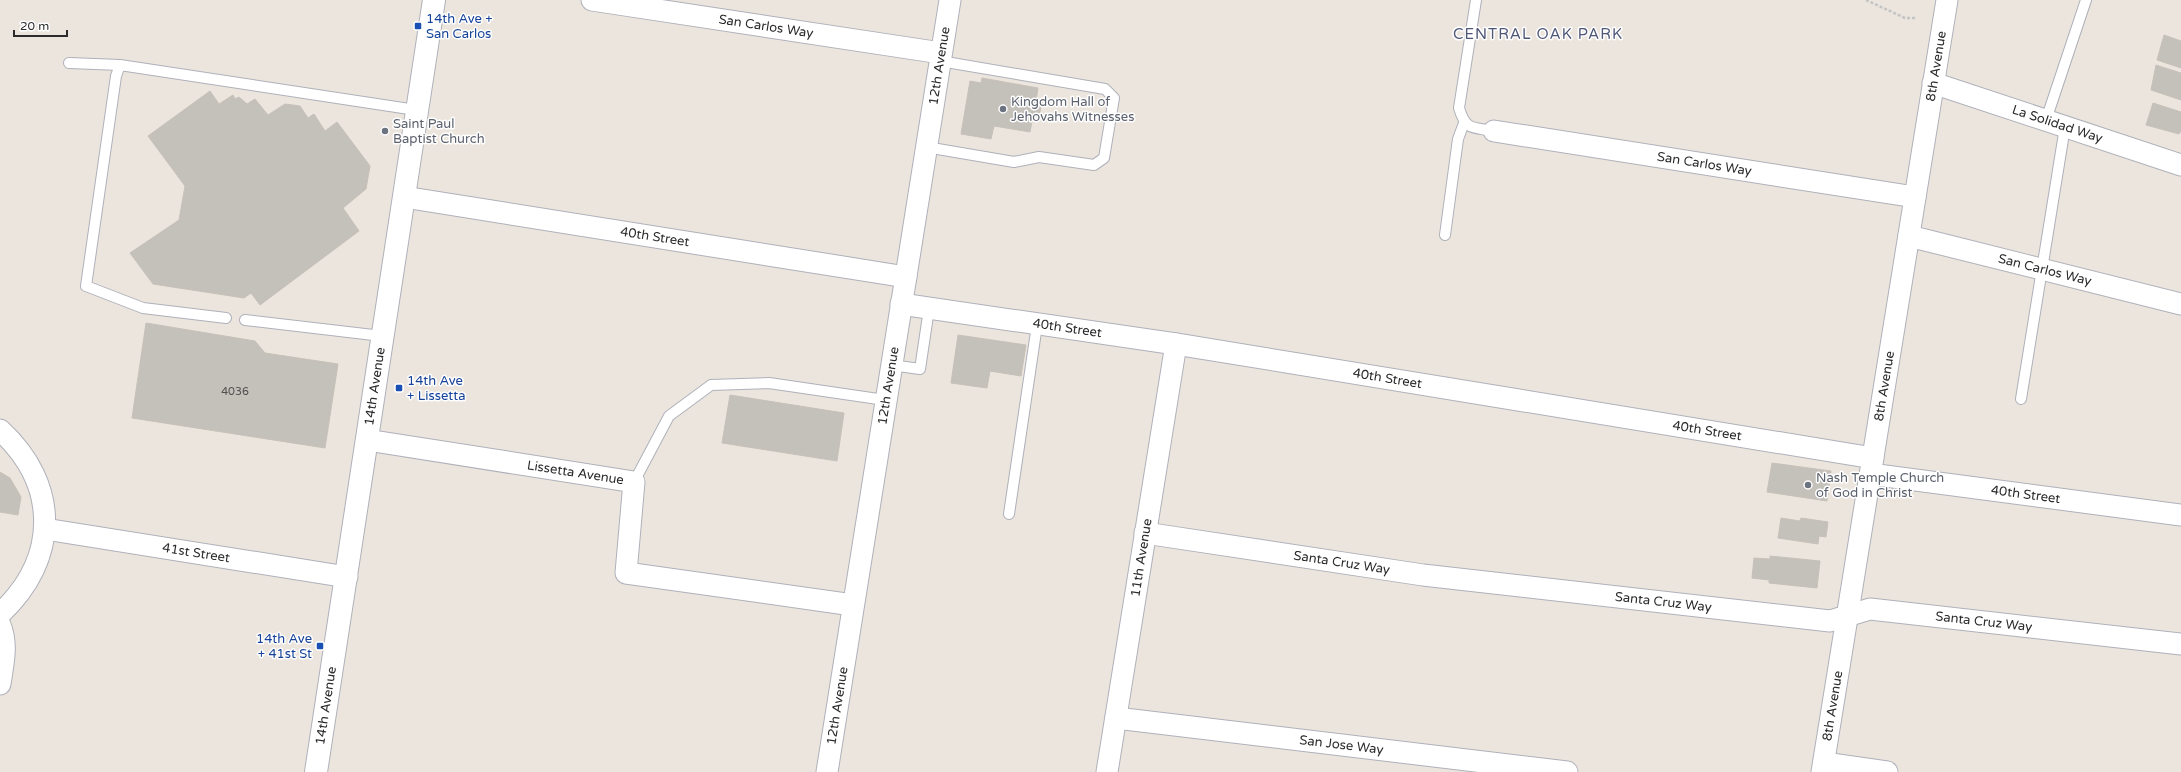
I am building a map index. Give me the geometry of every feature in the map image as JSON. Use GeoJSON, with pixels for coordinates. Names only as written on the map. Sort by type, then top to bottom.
{"type":"FeatureCollection","features":[{"type":"Feature","properties":{"kind":"street","name":"14th Avenue"},"geometry":{"type":"LineString","coordinates":[[316,772],[434,0]]}},
{"type":"Feature","properties":{"kind":"street","name":"San Carlos Way"},"geometry":{"type":"LineString","coordinates":[[592,0],[940,57]]}},
{"type":"Feature","properties":{"kind":"street","name":"12th Avenue"},"geometry":{"type":"LineString","coordinates":[[827,772],[950,0]]}},
{"type":"Feature","properties":{"kind":"street","name":"8th Avenue"},"geometry":{"type":"LineString","coordinates":[[1823,768],[1947,0]]}},
{"type":"Feature","properties":{"kind":"street","name":"La Solidad Way"},"geometry":{"type":"LineString","coordinates":[[1933,83],[2181,165]]}},
{"type":"Feature","properties":{"kind":"street","name":"San Carlos Way"},"geometry":{"type":"LineString","coordinates":[[1494,131],[1915,197]]}},
{"type":"Feature","properties":{"kind":"street","name":"40th Street"},"geometry":{"type":"LineString","coordinates":[[404,197],[906,277]]}},
{"type":"Feature","properties":{"kind":"street","name":"San Carlos Way"},"geometry":{"type":"LineString","coordinates":[[1909,236],[2181,304]]}},
{"type":"Feature","properties":{"kind":"street","name":"40th Street"},"geometry":{"type":"LineString","coordinates":[[901,304],[1037,325],[1176,344],[1871,466],[2181,515]]}},
{"type":"Feature","properties":{"kind":"street","name":"11th Avenue"},"geometry":{"type":"LineString","coordinates":[[1107,772],[1176,344]]}},
{"type":"Feature","properties":{"kind":"street"},"geometry":{"type":"LineString","coordinates":[[0,430],[10,439],[31,468],[44,502],[46,529],[36,566],[24,587],[0,614]]}},
{"type":"Feature","properties":{"kind":"street","name":"Lissetta Avenue"},"geometry":{"type":"LineString","coordinates":[[367,440],[634,482],[626,573],[853,605]]}},
{"type":"Feature","properties":{"kind":"street","name":"41st Street"},"geometry":{"type":"LineString","coordinates":[[46,529],[347,577]]}},
{"type":"Feature","properties":{"kind":"street","name":"Santa Cruz Way"},"geometry":{"type":"LineString","coordinates":[[1145,533],[1422,575],[1830,621],[1848,614],[1870,609],[2181,644]]}},
{"type":"Feature","properties":{"kind":"street"},"geometry":{"type":"LineString","coordinates":[[0,625],[5,644],[0,684]]}},
{"type":"Feature","properties":{"kind":"street","name":"San Jose Way"},"geometry":{"type":"LineString","coordinates":[[1116,718],[1567,772]]}},
{"type":"Feature","properties":{"kind":"street"},"geometry":{"type":"LineString","coordinates":[[1823,768],[1887,772]]}},
{"type":"Feature","properties":{"kind":"lane"},"geometry":{"type":"LineString","coordinates":[[1445,235],[1458,139],[1464,123],[1460,108],[1476,0]]}},
{"type":"Feature","properties":{"kind":"lane"},"geometry":{"type":"LineString","coordinates":[[2021,399],[2042,269],[2055,123],[2086,0]]}},
{"type":"Feature","properties":{"kind":"lane"},"geometry":{"type":"LineString","coordinates":[[926,147],[1014,162],[1039,157],[1094,165],[1104,158],[1114,98],[1105,88],[940,57]]}},
{"type":"Feature","properties":{"kind":"lane"},"geometry":{"type":"LineString","coordinates":[[69,63],[120,65],[416,110]]}},
{"type":"Feature","properties":{"kind":"lane"},"geometry":{"type":"LineString","coordinates":[[120,65],[116,76],[86,286],[143,308],[226,318]]}},
{"type":"Feature","properties":{"kind":"lane"},"geometry":{"type":"LineString","coordinates":[[1464,123],[1470,127],[1494,131]]}},
{"type":"Feature","properties":{"kind":"lane"},"geometry":{"type":"LineString","coordinates":[[891,365],[920,369],[929,309]]}},
{"type":"Feature","properties":{"kind":"lane"},"geometry":{"type":"LineString","coordinates":[[244,320],[382,336]]}},
{"type":"Feature","properties":{"kind":"lane"},"geometry":{"type":"LineString","coordinates":[[1009,514],[1037,325]]}},
{"type":"Feature","properties":{"kind":"lane"},"geometry":{"type":"LineString","coordinates":[[634,482],[669,416],[711,385],[769,383],[886,400]]}},
{"type":"Feature","properties":{"kind":"path"},"geometry":{"type":"LineString","coordinates":[[1866,0],[1905,18],[1917,18]]}},
{"type":"Feature","properties":{"kind":"building"},"geometry":{"type":"Polygon","coordinates":[[[2164,35],[2181,41],[2181,68],[2157,60],[2164,35]]]}},
{"type":"Feature","properties":{"kind":"building"},"geometry":{"type":"Polygon","coordinates":[[[2156,65],[2181,73],[2181,100],[2151,90],[2156,65]]]}},
{"type":"Feature","properties":{"kind":"building","name":"Kingdom Hall of Jehovahs Witnesses"},"geometry":{"type":"Polygon","coordinates":[[[982,78],[1038,88],[1036,101],[1042,102],[1039,117],[1033,116],[1030,132],[994,126],[991,139],[961,134],[970,81],[981,83],[982,78]]]}},
{"type":"Feature","properties":{"kind":"building"},"geometry":{"type":"Polygon","coordinates":[[[210,91],[219,104],[233,95],[235,99],[239,97],[247,104],[255,99],[268,115],[285,104],[300,106],[308,118],[314,114],[325,131],[337,122],[370,166],[366,189],[343,208],[359,231],[260,305],[251,293],[244,298],[153,284],[130,253],[179,220],[185,186],[148,136],[210,91]]]}},
{"type":"Feature","properties":{"kind":"building"},"geometry":{"type":"Polygon","coordinates":[[[2153,103],[2181,112],[2181,131],[2179,134],[2146,125],[2153,103]]]}},
{"type":"Feature","properties":{"kind":"building"},"geometry":{"type":"Polygon","coordinates":[[[146,323],[255,341],[265,353],[338,364],[325,448],[132,418],[146,323]]]}},
{"type":"Feature","properties":{"kind":"building"},"geometry":{"type":"Polygon","coordinates":[[[958,335],[1026,345],[1021,376],[990,371],[987,388],[951,383],[958,335]]]}},
{"type":"Feature","properties":{"kind":"building"},"geometry":{"type":"Polygon","coordinates":[[[730,395],[844,413],[837,461],[722,443],[730,395]]]}},
{"type":"Feature","properties":{"kind":"building"},"geometry":{"type":"Polygon","coordinates":[[[1772,463],[1831,471],[1827,501],[1767,492],[1772,463]]]}},
{"type":"Feature","properties":{"kind":"building"},"geometry":{"type":"Polygon","coordinates":[[[0,472],[10,478],[21,497],[18,515],[0,512],[0,472]]]}},
{"type":"Feature","properties":{"kind":"building"},"geometry":{"type":"Polygon","coordinates":[[[1781,518],[1800,521],[1801,518],[1828,522],[1826,537],[1819,536],[1818,544],[1778,538],[1781,518]]]}},
{"type":"Feature","properties":{"kind":"building"},"geometry":{"type":"Polygon","coordinates":[[[1770,556],[1820,561],[1817,588],[1769,583],[1769,580],[1752,578],[1754,558],[1770,559],[1770,556]]]}},
{"type":"Feature","properties":{"kind":"place","name":"14th Ave + San Carlos"},"geometry":{"type":"Point","coordinates":[418,26]}},
{"type":"Feature","properties":{"kind":"place","name":"Kingdom Hall of Jehovahs Witnesses"},"geometry":{"type":"Point","coordinates":[1003,109]}},
{"type":"Feature","properties":{"kind":"place","name":"Saint Paul Baptist Church"},"geometry":{"type":"Point","coordinates":[385,131]}},
{"type":"Feature","properties":{"kind":"place","name":"14th Ave + Lissetta"},"geometry":{"type":"Point","coordinates":[399,388]}},
{"type":"Feature","properties":{"kind":"place","name":"Nash Temple Church of God in Christ"},"geometry":{"type":"Point","coordinates":[1808,485]}},
{"type":"Feature","properties":{"kind":"place","name":"14th Ave + 41st St"},"geometry":{"type":"Point","coordinates":[320,646]}},
{"type":"Feature","properties":{"kind":"district","name":"CENTRAL OAK PARK"},"geometry":{"type":"Point","coordinates":[1538,34]}}]}
